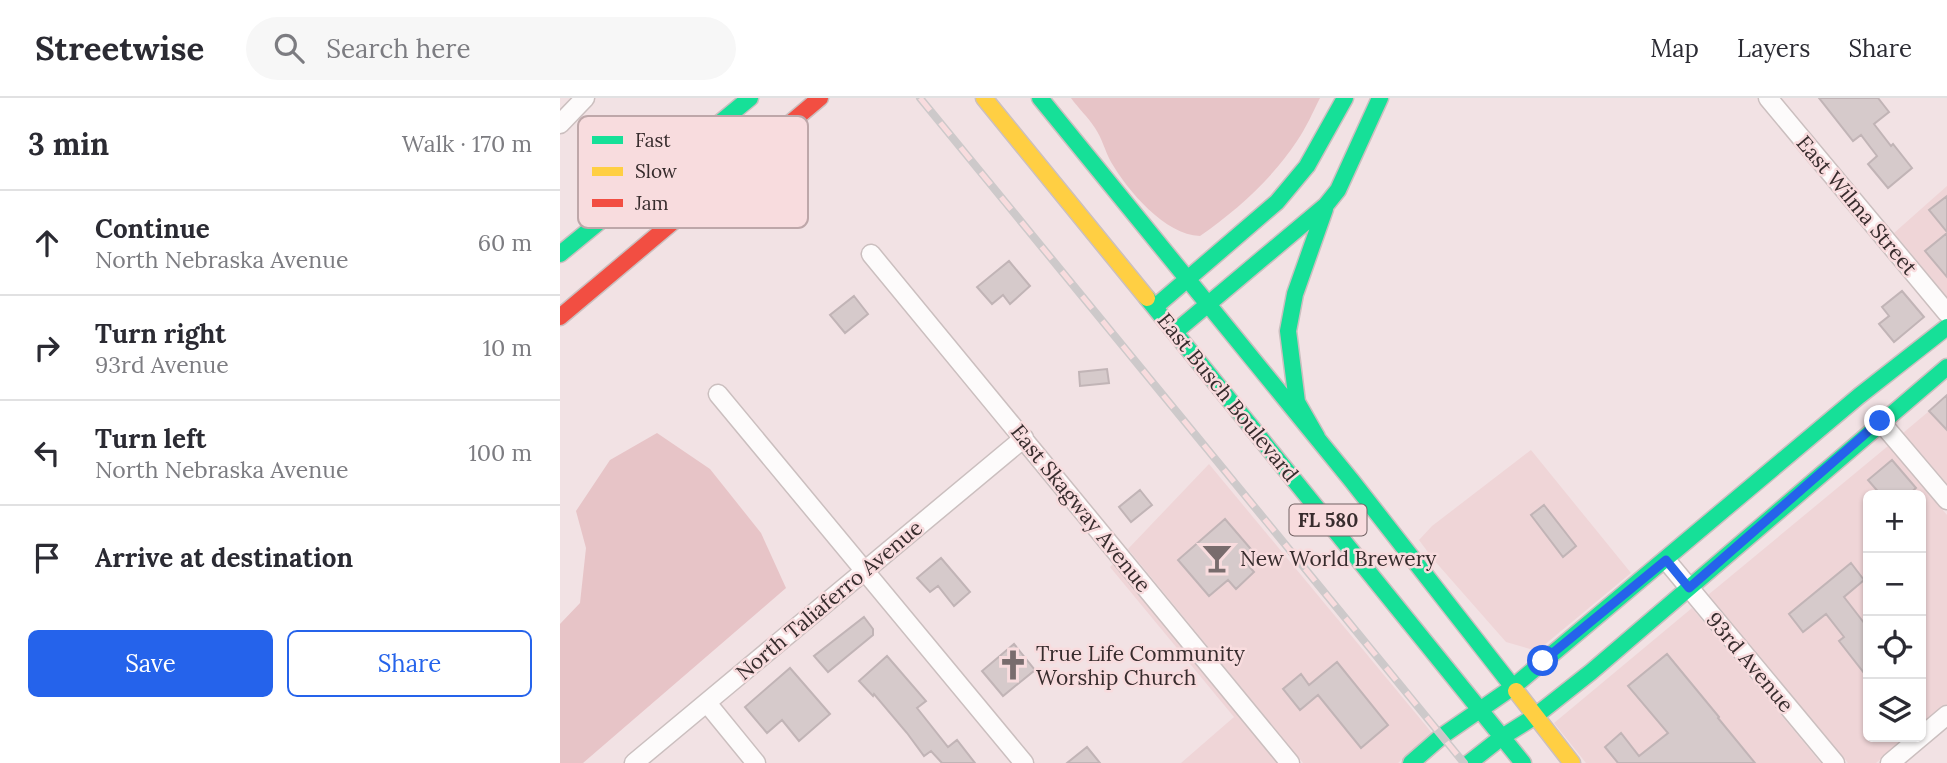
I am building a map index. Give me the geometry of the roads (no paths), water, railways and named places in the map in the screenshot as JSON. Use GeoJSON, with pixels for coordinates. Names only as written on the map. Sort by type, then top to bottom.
{"type":"FeatureCollection","features":[{"type":"Feature","properties":{"kind":"main road"},"geometry":{"type":"LineString","coordinates":[[728,116],[750,98]]}},
{"type":"Feature","properties":{"kind":"main road"},"geometry":{"type":"LineString","coordinates":[[799,116],[820,98]]}},
{"type":"Feature","properties":{"kind":"main road","name":"East Busch Boulevard"},"geometry":{"type":"LineString","coordinates":[[984,98],[1522,763]]}},
{"type":"Feature","properties":{"kind":"main road","name":"East Busch Boulevard"},"geometry":{"type":"LineString","coordinates":[[1040,98],[1317,438],[1572,763]]}},
{"type":"Feature","properties":{"kind":"main road"},"geometry":{"type":"LineString","coordinates":[[1155,307],[1277,202],[1307,166],[1345,98]]}},
{"type":"Feature","properties":{"kind":"main road"},"geometry":{"type":"LineString","coordinates":[[1175,331],[1326,205],[1338,190],[1380,98]]}},
{"type":"Feature","properties":{"kind":"main road"},"geometry":{"type":"LineString","coordinates":[[1317,438],[1297,402],[1288,331],[1295,294],[1326,205]]}},
{"type":"Feature","properties":{"kind":"main road"},"geometry":{"type":"LineString","coordinates":[[560,254],[592,228]]}},
{"type":"Feature","properties":{"kind":"main road"},"geometry":{"type":"LineString","coordinates":[[560,317],[666,228]]}},
{"type":"Feature","properties":{"kind":"main road"},"geometry":{"type":"LineString","coordinates":[[1412,763],[1442,736],[1513,687],[1829,421],[1947,327]]}},
{"type":"Feature","properties":{"kind":"main road"},"geometry":{"type":"LineString","coordinates":[[1469,763],[1502,737],[1536,716],[1947,366]]}},
{"type":"Feature","properties":{"kind":"main road"},"geometry":{"type":"LineString","coordinates":[[1818,451],[1829,441],[1832,433],[1829,421]]}},
{"type":"Feature","properties":{"kind":"main road"},"geometry":{"type":"LineString","coordinates":[[1778,510],[1781,492],[1794,478]]}},
{"type":"Feature","properties":{"kind":"street"},"geometry":{"type":"LineString","coordinates":[[560,124],[585,98]]}},
{"type":"Feature","properties":{"kind":"street","name":"East Wilma Street"},"geometry":{"type":"LineString","coordinates":[[1768,98],[1947,313]]}},
{"type":"Feature","properties":{"kind":"street","name":"East Skagway Avenue"},"geometry":{"type":"LineString","coordinates":[[871,254],[1290,763]]}},
{"type":"Feature","properties":{"kind":"street"},"geometry":{"type":"LineString","coordinates":[[718,394],[1024,763]]}},
{"type":"Feature","properties":{"kind":"street"},"geometry":{"type":"LineString","coordinates":[[1880,421],[1947,500]]}},
{"type":"Feature","properties":{"kind":"street","name":"North Taliaferro Avenue"},"geometry":{"type":"LineString","coordinates":[[634,763],[1024,438]]}},
{"type":"Feature","properties":{"kind":"street","name":"93rd Avenue"},"geometry":{"type":"LineString","coordinates":[[1666,560],[1835,763]]}},
{"type":"Feature","properties":{"kind":"street"},"geometry":{"type":"LineString","coordinates":[[706,703],[757,763]]}},
{"type":"Feature","properties":{"kind":"street"},"geometry":{"type":"LineString","coordinates":[[1890,763],[1947,715]]}},
{"type":"Feature","properties":{"kind":"railway"},"geometry":{"type":"LineString","coordinates":[[920,98],[1464,763]]}},
{"type":"Feature","properties":{"kind":"place","name":"New World Brewery"},"geometry":{"type":"Point","coordinates":[1217,558]}},
{"type":"Feature","properties":{"kind":"place","name":"True Life Community Worship Church"},"geometry":{"type":"Point","coordinates":[1013,665]}}]}
